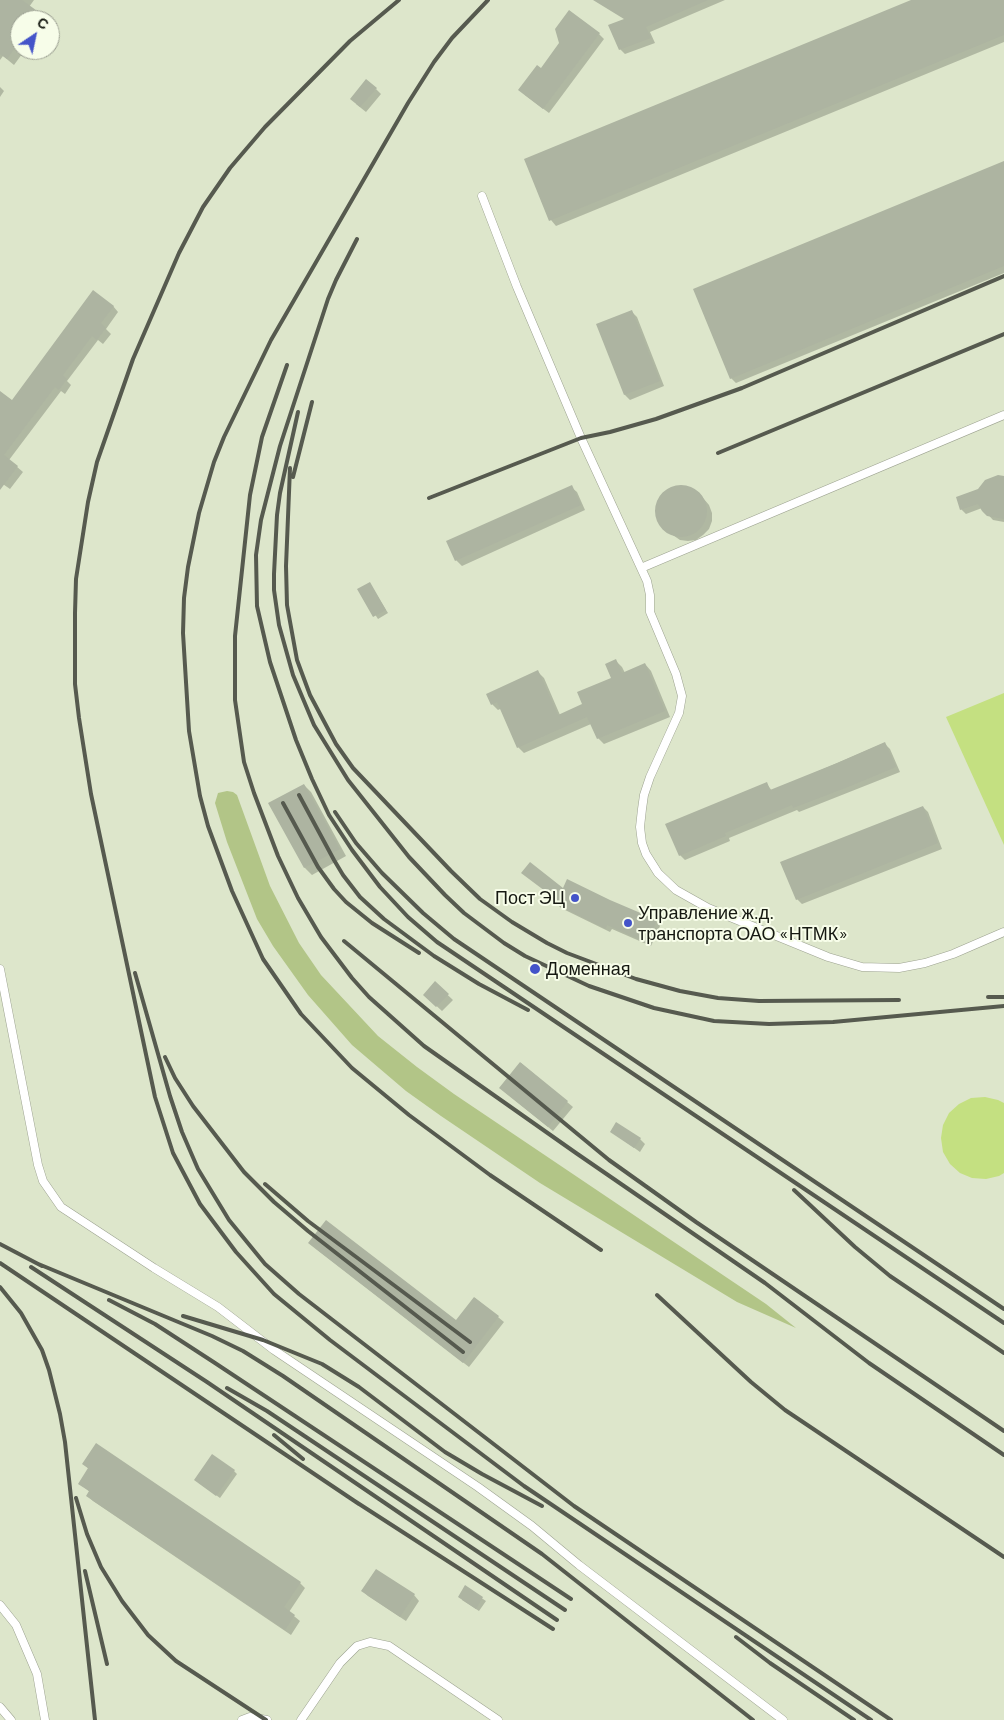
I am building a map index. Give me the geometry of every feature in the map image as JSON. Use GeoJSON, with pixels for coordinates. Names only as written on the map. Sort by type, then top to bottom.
{"type":"FeatureCollection","features":[{"type":"Feature","properties":{"kind":"lane"},"geometry":{"type":"LineString","coordinates":[[482,196],[581,438],[647,581],[650,595],[650,612],[676,674],[682,696],[679,713],[650,776],[642,809],[640,827],[646,854],[658,874],[666,882],[708,908],[828,957],[862,967],[899,968],[925,963],[953,954],[1004,932]]}},
{"type":"Feature","properties":{"kind":"lane"},"geometry":{"type":"LineString","coordinates":[[641,568],[1004,414]]}},
{"type":"Feature","properties":{"kind":"lane"},"geometry":{"type":"LineString","coordinates":[[0,969],[38,1165],[43,1181],[61,1207],[218,1307],[274,1350],[485,1492],[532,1526],[579,1565],[783,1720]]}},
{"type":"Feature","properties":{"kind":"lane"},"geometry":{"type":"LineString","coordinates":[[0,1605],[16,1625],[37,1674],[45,1720]]}},
{"type":"Feature","properties":{"kind":"lane"},"geometry":{"type":"LineString","coordinates":[[302,1720],[340,1663],[357,1646],[370,1642],[389,1646],[498,1720]]}},
{"type":"Feature","properties":{"kind":"lane"},"geometry":{"type":"LineString","coordinates":[[0,1707],[11,1720]]}},
{"type":"Feature","properties":{"kind":"lane"},"geometry":{"type":"LineString","coordinates":[[242,1720],[250,1717],[267,1720]]}},
{"type":"Feature","properties":{"kind":"shaded area"},"geometry":{"type":"Polygon","coordinates":[[[0,0],[1004,0],[1004,1720],[0,1720],[0,0]]]}},
{"type":"Feature","properties":{"kind":"shaded area"},"geometry":{"type":"Polygon","coordinates":[[[1004,693],[1004,845],[946,717],[1004,693]]]}},
{"type":"Feature","properties":{"kind":"shaded area"},"geometry":{"type":"Polygon","coordinates":[[[227,791],[237,795],[270,886],[299,943],[321,975],[378,1036],[454,1094],[766,1304],[796,1328],[737,1302],[540,1183],[406,1091],[352,1045],[308,995],[273,946],[257,919],[227,842],[215,803],[218,793],[227,791]]]}},
{"type":"Feature","properties":{"kind":"shaded area"},"geometry":{"type":"Polygon","coordinates":[[[985,1097],[1004,1103],[1004,1173],[986,1179],[972,1178],[960,1173],[950,1164],[943,1152],[941,1138],[943,1125],[949,1113],[959,1104],[971,1098],[985,1097]]]}},
{"type":"Feature","properties":{"kind":"building"},"geometry":{"type":"Polygon","coordinates":[[[0,0],[22,0],[36,10],[10,10],[10,55],[7,59],[0,54],[0,0]]]}},
{"type":"Feature","properties":{"kind":"building"},"geometry":{"type":"Polygon","coordinates":[[[593,0],[708,0],[646,27],[651,38],[619,50],[608,25],[624,19],[593,0]]]}},
{"type":"Feature","properties":{"kind":"building"},"geometry":{"type":"Polygon","coordinates":[[[911,0],[1004,0],[1004,35],[549,221],[524,159],[911,0]]]}},
{"type":"Feature","properties":{"kind":"building"},"geometry":{"type":"Polygon","coordinates":[[[569,10],[600,33],[543,109],[518,90],[537,65],[541,68],[559,43],[555,29],[569,10]]]}},
{"type":"Feature","properties":{"kind":"building"},"geometry":{"type":"Polygon","coordinates":[[[366,79],[377,88],[360,107],[350,99],[366,79]]]}},
{"type":"Feature","properties":{"kind":"building"},"geometry":{"type":"Polygon","coordinates":[[[1004,161],[1004,266],[730,379],[693,289],[1004,161]]]}},
{"type":"Feature","properties":{"kind":"building"},"geometry":{"type":"Polygon","coordinates":[[[93,290],[114,306],[101,323],[106,328],[97,340],[92,336],[63,375],[67,379],[59,390],[55,387],[4,455],[18,466],[0,490],[0,391],[12,400],[93,290]]]}},
{"type":"Feature","properties":{"kind":"building"},"geometry":{"type":"Polygon","coordinates":[[[632,310],[660,381],[624,395],[596,324],[632,310]]]}},
{"type":"Feature","properties":{"kind":"building"},"geometry":{"type":"Polygon","coordinates":[[[998,475],[1004,476],[1004,519],[987,516],[978,504],[960,510],[956,497],[978,489],[985,480],[998,475]]]}},
{"type":"Feature","properties":{"kind":"building"},"geometry":{"type":"Polygon","coordinates":[[[572,485],[581,505],[455,561],[446,541],[572,485]]]}},
{"type":"Feature","properties":{"kind":"building"},"geometry":{"type":"Polygon","coordinates":[[[681,485],[691,487],[699,493],[705,501],[707,511],[705,521],[699,529],[691,535],[681,537],[671,535],[663,529],[657,521],[655,511],[657,501],[663,493],[671,487],[681,485]]]}},
{"type":"Feature","properties":{"kind":"building"},"geometry":{"type":"Polygon","coordinates":[[[370,582],[386,610],[373,617],[357,589],[370,582]]]}},
{"type":"Feature","properties":{"kind":"building"},"geometry":{"type":"Polygon","coordinates":[[[616,659],[622,673],[645,663],[665,711],[597,739],[587,717],[517,748],[497,702],[491,705],[486,694],[538,670],[558,715],[582,704],[577,692],[611,678],[605,664],[616,659]]]}},
{"type":"Feature","properties":{"kind":"building"},"geometry":{"type":"Polygon","coordinates":[[[885,742],[896,767],[793,808],[792,805],[725,833],[726,836],[679,856],[665,824],[767,782],[770,790],[885,742]]]}},
{"type":"Feature","properties":{"kind":"building"},"geometry":{"type":"Polygon","coordinates":[[[304,784],[340,849],[304,868],[268,803],[304,784]]]}},
{"type":"Feature","properties":{"kind":"building"},"geometry":{"type":"Polygon","coordinates":[[[923,806],[938,843],[796,900],[780,862],[923,806]]]}},
{"type":"Feature","properties":{"kind":"building"},"geometry":{"type":"Polygon","coordinates":[[[530,862],[563,888],[567,879],[657,920],[647,943],[607,925],[606,929],[555,904],[557,900],[521,873],[530,862]]]}},
{"type":"Feature","properties":{"kind":"building"},"geometry":{"type":"Polygon","coordinates":[[[435,981],[449,994],[436,1007],[423,995],[435,981]]]}},
{"type":"Feature","properties":{"kind":"building"},"geometry":{"type":"Polygon","coordinates":[[[520,1062],[568,1101],[548,1127],[499,1088],[520,1062]]]}},
{"type":"Feature","properties":{"kind":"building"},"geometry":{"type":"Polygon","coordinates":[[[616,1122],[641,1138],[634,1148],[610,1132],[616,1122]]]}},
{"type":"Feature","properties":{"kind":"building"},"geometry":{"type":"Polygon","coordinates":[[[326,1220],[456,1320],[474,1297],[499,1316],[463,1363],[308,1243],[326,1220]]]}},
{"type":"Feature","properties":{"kind":"building"},"geometry":{"type":"Polygon","coordinates":[[[96,1443],[301,1582],[284,1607],[295,1615],[285,1630],[86,1496],[89,1491],[78,1484],[88,1468],[82,1464],[96,1443]]]}},
{"type":"Feature","properties":{"kind":"building"},"geometry":{"type":"Polygon","coordinates":[[[212,1454],[235,1470],[216,1496],[194,1480],[212,1454]]]}},
{"type":"Feature","properties":{"kind":"building"},"geometry":{"type":"Polygon","coordinates":[[[376,1569],[415,1594],[400,1617],[361,1591],[376,1569]]]}},
{"type":"Feature","properties":{"kind":"building"},"geometry":{"type":"Polygon","coordinates":[[[465,1585],[483,1597],[476,1609],[458,1597],[465,1585]]]}},
{"type":"Feature","properties":{"kind":"railway"},"geometry":{"type":"LineString","coordinates":[[399,0],[350,41],[265,127],[230,168],[203,207],[179,253],[133,359],[97,462],[88,502],[76,579],[75,684],[91,794],[155,1097],[173,1153],[200,1204],[236,1252],[274,1294],[330,1340],[524,1486],[871,1720]]}},
{"type":"Feature","properties":{"kind":"railway"},"geometry":{"type":"LineString","coordinates":[[488,0],[452,38],[408,103],[271,340],[224,437],[214,462],[199,513],[184,598],[183,633],[189,731],[200,796],[208,826],[232,891],[263,959],[301,1014],[352,1068],[409,1115],[490,1175],[601,1250]]}},
{"type":"Feature","properties":{"kind":"railway"},"geometry":{"type":"LineString","coordinates":[[357,239],[328,299],[280,446],[261,520],[256,555],[257,606],[270,662],[296,740],[329,815],[380,887],[408,917],[437,942],[1004,1323]]}},
{"type":"Feature","properties":{"kind":"railway"},"geometry":{"type":"LineString","coordinates":[[429,498],[581,438],[656,419],[742,388],[1004,276]]}},
{"type":"Feature","properties":{"kind":"railway"},"geometry":{"type":"LineString","coordinates":[[718,453],[1004,334]]}},
{"type":"Feature","properties":{"kind":"railway"},"geometry":{"type":"LineString","coordinates":[[287,365],[262,437],[250,495],[235,636],[235,700],[244,762],[254,793],[278,856],[298,898],[321,937],[369,997],[424,1046],[765,1283],[869,1363],[1004,1455]]}},
{"type":"Feature","properties":{"kind":"railway"},"geometry":{"type":"LineString","coordinates":[[293,477],[312,402]]}},
{"type":"Feature","properties":{"kind":"railway"},"geometry":{"type":"LineString","coordinates":[[298,412],[280,493],[274,574],[274,590],[279,625],[293,675],[314,725],[348,780],[409,857],[464,913],[525,956],[589,986],[654,1008],[714,1021],[769,1024],[833,1022],[1004,1006]]}},
{"type":"Feature","properties":{"kind":"railway"},"geometry":{"type":"LineString","coordinates":[[290,468],[286,566],[287,605],[297,660],[310,695],[336,744],[353,768],[480,899],[512,922],[567,953],[636,979],[680,991],[718,998],[759,1001],[899,1000]]}},
{"type":"Feature","properties":{"kind":"railway"},"geometry":{"type":"LineString","coordinates":[[299,795],[334,860],[360,897],[384,919],[434,956],[479,984],[528,1010]]}},
{"type":"Feature","properties":{"kind":"railway"},"geometry":{"type":"LineString","coordinates":[[283,803],[318,867],[334,889],[346,902],[372,923],[419,953]]}},
{"type":"Feature","properties":{"kind":"railway"},"geometry":{"type":"LineString","coordinates":[[335,812],[356,843],[382,873],[423,913],[454,939],[1004,1309]]}},
{"type":"Feature","properties":{"kind":"railway"},"geometry":{"type":"LineString","coordinates":[[344,941],[609,1160],[696,1222],[1004,1431]]}},
{"type":"Feature","properties":{"kind":"railway"},"geometry":{"type":"LineString","coordinates":[[135,973],[170,1096],[182,1132],[198,1169],[229,1220],[265,1264],[299,1294],[574,1506],[891,1720]]}},
{"type":"Feature","properties":{"kind":"railway"},"geometry":{"type":"LineString","coordinates":[[988,997],[1004,997]]}},
{"type":"Feature","properties":{"kind":"railway"},"geometry":{"type":"LineString","coordinates":[[165,1057],[175,1078],[193,1106],[244,1172],[274,1202],[308,1231],[463,1352]]}},
{"type":"Feature","properties":{"kind":"railway"},"geometry":{"type":"LineString","coordinates":[[265,1184],[308,1221],[470,1342]]}},
{"type":"Feature","properties":{"kind":"railway"},"geometry":{"type":"LineString","coordinates":[[794,1190],[855,1247],[890,1276],[1004,1353]]}},
{"type":"Feature","properties":{"kind":"railway"},"geometry":{"type":"LineString","coordinates":[[0,1244],[42,1266]]}},
{"type":"Feature","properties":{"kind":"railway"},"geometry":{"type":"LineString","coordinates":[[0,1263],[359,1504]]}},
{"type":"Feature","properties":{"kind":"railway"},"geometry":{"type":"LineString","coordinates":[[36,1263],[212,1336],[243,1351],[283,1376],[542,1554],[753,1720]]}},
{"type":"Feature","properties":{"kind":"railway"},"geometry":{"type":"LineString","coordinates":[[31,1267],[207,1382],[557,1620]]}},
{"type":"Feature","properties":{"kind":"railway"},"geometry":{"type":"LineString","coordinates":[[0,1287],[21,1313],[42,1350],[60,1414],[65,1442],[95,1720]]}},
{"type":"Feature","properties":{"kind":"railway"},"geometry":{"type":"LineString","coordinates":[[657,1295],[751,1382],[785,1410],[1004,1557]]}},
{"type":"Feature","properties":{"kind":"railway"},"geometry":{"type":"LineString","coordinates":[[109,1300],[155,1324],[571,1599]]}},
{"type":"Feature","properties":{"kind":"railway"},"geometry":{"type":"LineString","coordinates":[[183,1316],[263,1340],[322,1364],[359,1387],[445,1452],[542,1506]]}},
{"type":"Feature","properties":{"kind":"railway"},"geometry":{"type":"LineString","coordinates":[[227,1388],[267,1411],[565,1610]]}},
{"type":"Feature","properties":{"kind":"railway"},"geometry":{"type":"LineString","coordinates":[[274,1435],[303,1459]]}},
{"type":"Feature","properties":{"kind":"railway"},"geometry":{"type":"LineString","coordinates":[[76,1498],[87,1534],[101,1567],[122,1601],[148,1635],[176,1661],[266,1720]]}},
{"type":"Feature","properties":{"kind":"railway"},"geometry":{"type":"LineString","coordinates":[[353,1500],[553,1629]]}},
{"type":"Feature","properties":{"kind":"railway"},"geometry":{"type":"LineString","coordinates":[[85,1571],[107,1664]]}},
{"type":"Feature","properties":{"kind":"railway"},"geometry":{"type":"LineString","coordinates":[[736,1637],[770,1663],[854,1720]]}},
{"type":"Feature","properties":{"kind":"place","name":"Пост ЭЦ"},"geometry":{"type":"Point","coordinates":[575,898]}},
{"type":"Feature","properties":{"kind":"place","name":"Управление ж.д. транспорта ОАО «НТМК»"},"geometry":{"type":"Point","coordinates":[628,923]}},
{"type":"Feature","properties":{"kind":"place","name":"Доменная"},"geometry":{"type":"Point","coordinates":[535,969]}}]}
